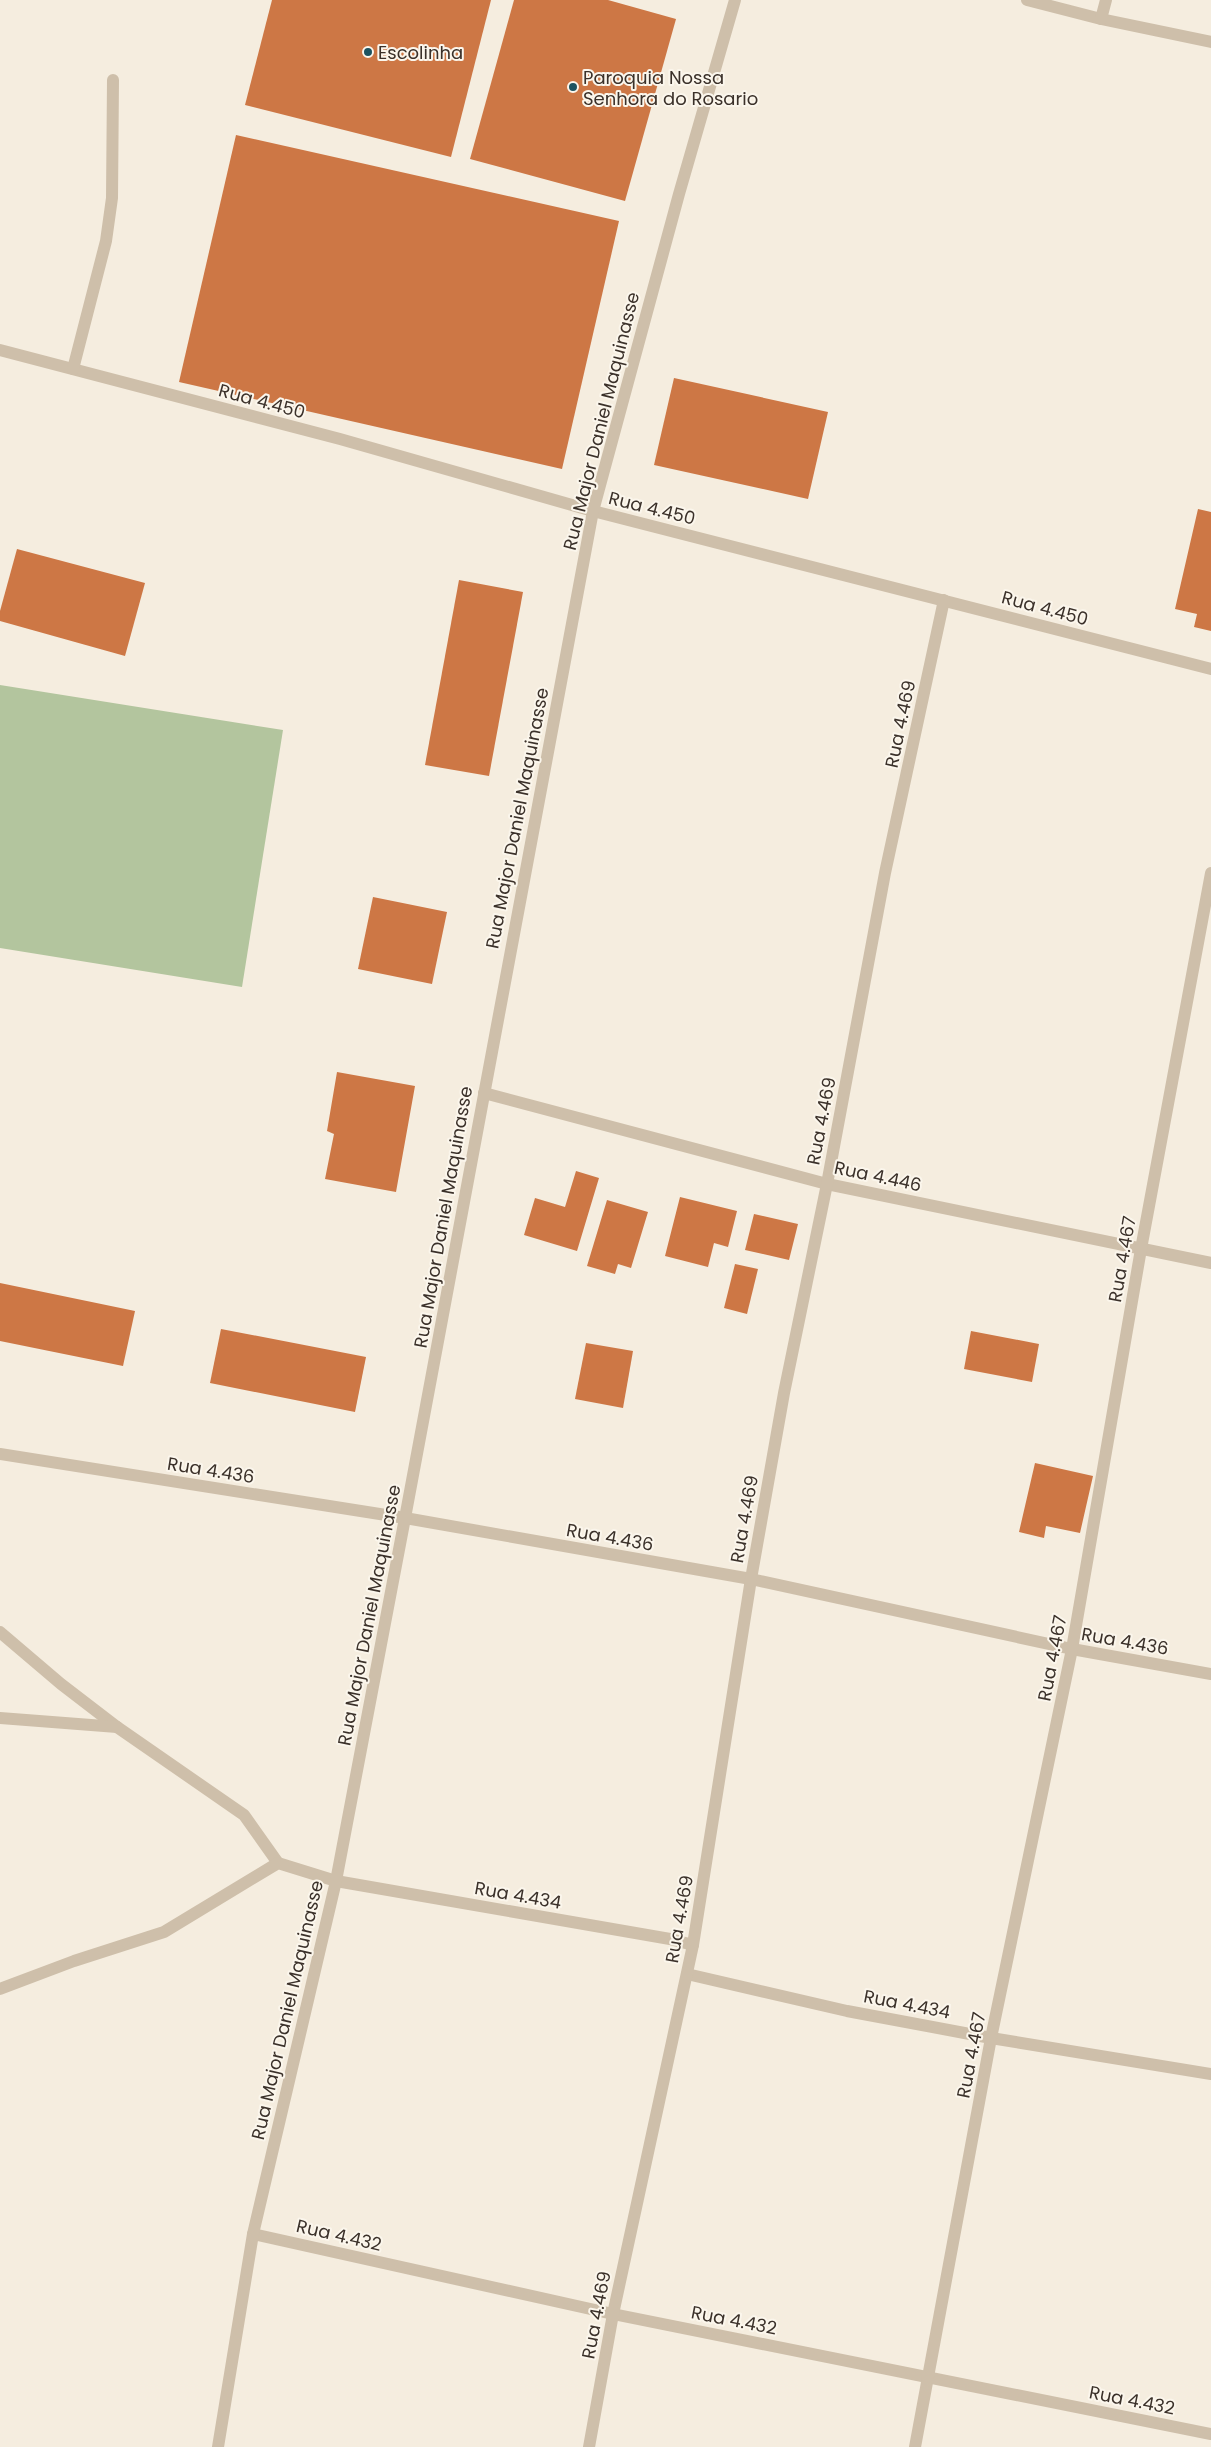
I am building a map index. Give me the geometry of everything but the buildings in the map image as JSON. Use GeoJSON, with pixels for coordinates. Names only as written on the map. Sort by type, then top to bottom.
{"type":"FeatureCollection","features":[{"type":"Feature","properties":{"kind":"street","name":"Rua Major Daniel Maquinasse"},"geometry":{"type":"LineString","coordinates":[[218,2447],[253,2234],[336,1881],[406,1518],[593,511],[678,194],[735,0]]}},
{"type":"Feature","properties":{"kind":"street"},"geometry":{"type":"LineString","coordinates":[[1027,0],[1101,19],[1211,42]]}},
{"type":"Feature","properties":{"kind":"street"},"geometry":{"type":"LineString","coordinates":[[1101,19],[1106,0]]}},
{"type":"Feature","properties":{"kind":"street"},"geometry":{"type":"LineString","coordinates":[[73,369],[106,241],[112,189],[113,80]]}},
{"type":"Feature","properties":{"kind":"street","name":"Rua 4.450"},"geometry":{"type":"LineString","coordinates":[[0,350],[340,439],[593,511],[1211,669]]}},
{"type":"Feature","properties":{"kind":"street","name":"Rua 4.469"},"geometry":{"type":"LineString","coordinates":[[589,2447],[613,2314],[693,1945],[751,1579],[784,1393],[827,1184],[885,873],[944,600]]}},
{"type":"Feature","properties":{"kind":"street","name":"Rua 4.467"},"geometry":{"type":"LineString","coordinates":[[915,2447],[991,2038],[1072,1649],[1141,1249],[1211,873]]}},
{"type":"Feature","properties":{"kind":"street","name":"Rua 4.446"},"geometry":{"type":"LineString","coordinates":[[484,1093],[827,1184],[1211,1263]]}},
{"type":"Feature","properties":{"kind":"street","name":"Rua 4.436"},"geometry":{"type":"LineString","coordinates":[[0,1454],[406,1518],[751,1579],[1072,1649],[1211,1674]]}},
{"type":"Feature","properties":{"kind":"street"},"geometry":{"type":"LineString","coordinates":[[0,1632],[61,1684],[117,1727],[244,1815],[278,1863],[164,1932],[74,1961],[0,1989]]}},
{"type":"Feature","properties":{"kind":"street"},"geometry":{"type":"LineString","coordinates":[[0,1718],[117,1727]]}},
{"type":"Feature","properties":{"kind":"street","name":"Rua 4.434"},"geometry":{"type":"LineString","coordinates":[[278,1863],[336,1881],[670,1939],[693,1945]]}},
{"type":"Feature","properties":{"kind":"street","name":"Rua 4.434"},"geometry":{"type":"LineString","coordinates":[[687,1974],[847,2011],[991,2038],[1211,2074]]}},
{"type":"Feature","properties":{"kind":"street","name":"Rua 4.432"},"geometry":{"type":"LineString","coordinates":[[253,2234],[613,2314],[1211,2434]]}},
{"type":"Feature","properties":{"kind":"green space"},"geometry":{"type":"Polygon","coordinates":[[[0,685],[283,730],[242,987],[0,948],[0,685]]]}},
{"type":"Feature","properties":{"kind":"place","name":"Escolinha"},"geometry":{"type":"Point","coordinates":[368,52]}},
{"type":"Feature","properties":{"kind":"place","name":"Paroquia Nossa Senhora do Rosario"},"geometry":{"type":"Point","coordinates":[573,87]}}]}
